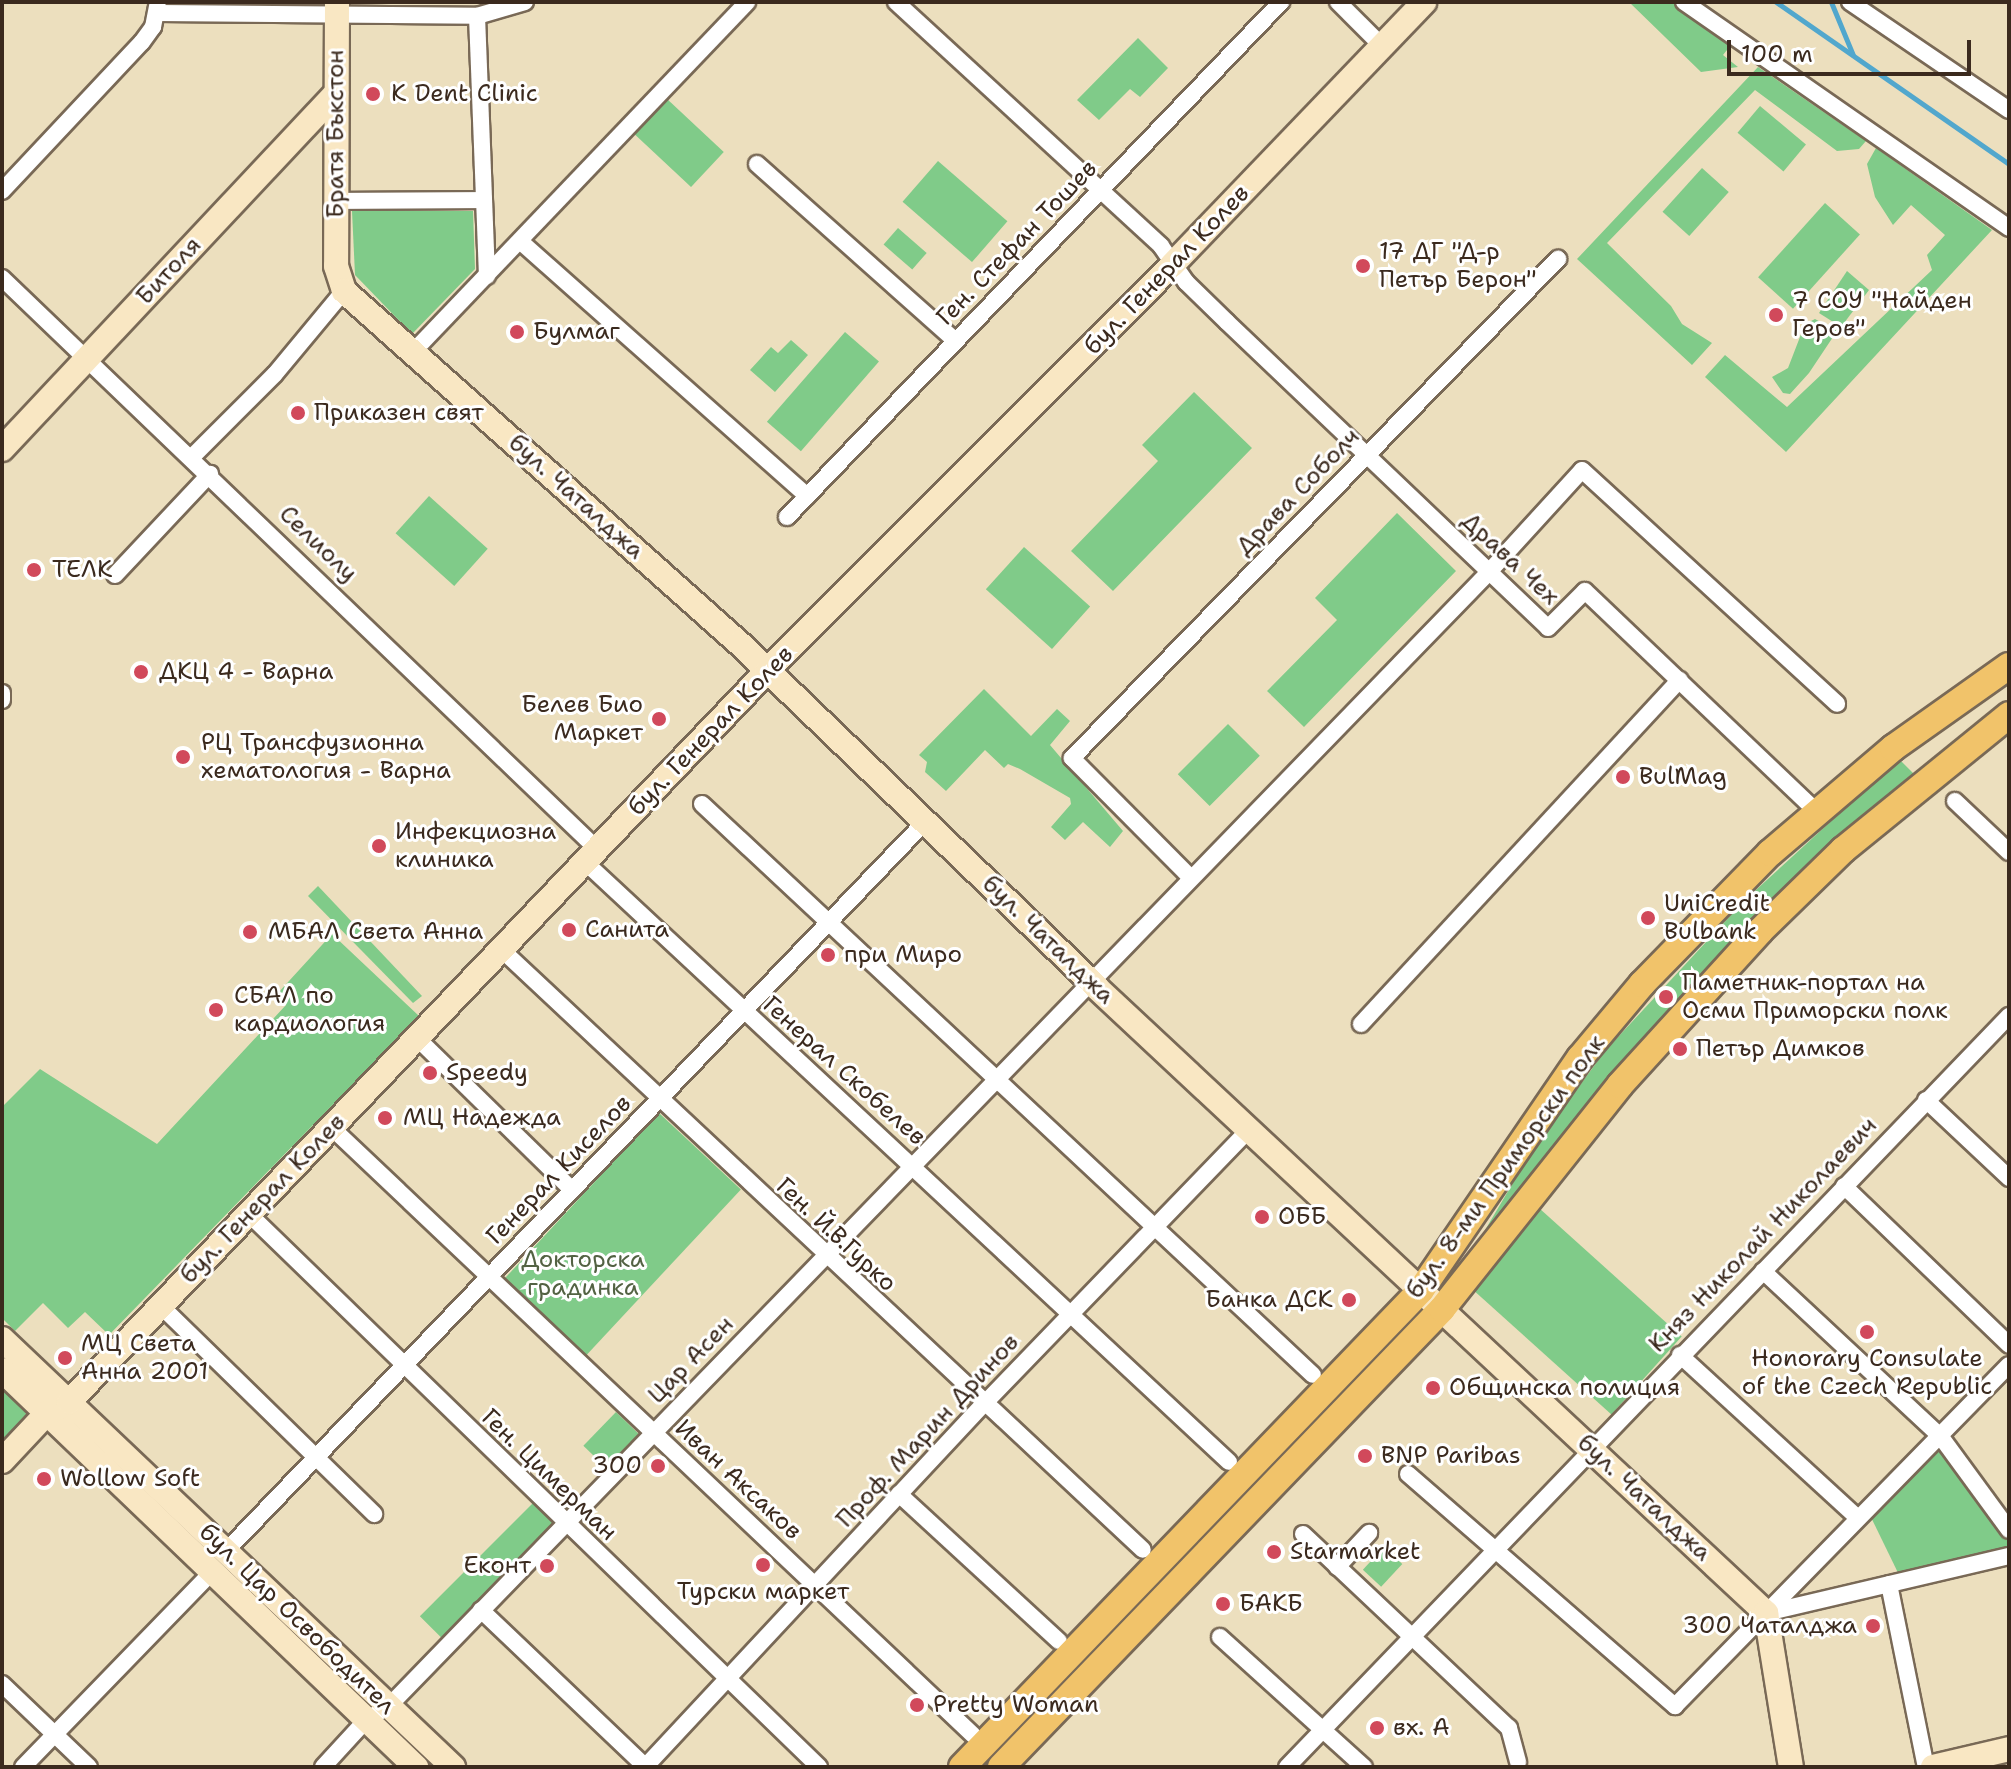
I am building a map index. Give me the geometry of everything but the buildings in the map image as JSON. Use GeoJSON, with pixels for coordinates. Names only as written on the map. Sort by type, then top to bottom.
{"type":"FeatureCollection","features":[{"type":"Feature","properties":{"kind":"main road","name":"бул. 8-ми Приморски полк"},"geometry":{"type":"LineString","coordinates":[[962,1767],[1421,1290],[1580,1058],[1642,984],[1817,812],[1893,748],[2009,666]]}},
{"type":"Feature","properties":{"kind":"main road","name":"бул. 8-ми Приморски полк"},"geometry":{"type":"LineString","coordinates":[[1001,1767],[1442,1309],[1620,1085],[1720,972],[1843,850],[2009,715]]}},
{"type":"Feature","properties":{"kind":"street"},"geometry":{"type":"LineString","coordinates":[[2,191],[142,42],[158,8],[337,7],[477,16],[525,2]]}},
{"type":"Feature","properties":{"kind":"street"},"geometry":{"type":"LineString","coordinates":[[412,353],[747,2]]}},
{"type":"Feature","properties":{"kind":"street","name":"Драва Чех"},"geometry":{"type":"LineString","coordinates":[[896,2],[1100,191],[1367,456],[1548,628],[1585,591],[1817,812]]}},
{"type":"Feature","properties":{"kind":"street","name":"Ген. Стефан Тошев"},"geometry":{"type":"LineString","coordinates":[[787,517],[1281,2]]}},
{"type":"Feature","properties":{"kind":"street"},"geometry":{"type":"LineString","coordinates":[[1338,2],[1382,46]]}},
{"type":"Feature","properties":{"kind":"street","name":"бул. Генерал Колев"},"geometry":{"type":"LineString","coordinates":[[2,1461],[161,1306],[767,671],[1173,264],[1424,2]]}},
{"type":"Feature","properties":{"kind":"street"},"geometry":{"type":"LineString","coordinates":[[1684,2],[2009,228]]}},
{"type":"Feature","properties":{"kind":"street"},"geometry":{"type":"LineString","coordinates":[[1856,6],[2009,110]]}},
{"type":"Feature","properties":{"kind":"street","name":"Братя Бъкстон"},"geometry":{"type":"LineString","coordinates":[[336,266],[337,7]]}},
{"type":"Feature","properties":{"kind":"street"},"geometry":{"type":"LineString","coordinates":[[477,16],[487,276]]}},
{"type":"Feature","properties":{"kind":"street","name":"Битоля"},"geometry":{"type":"LineString","coordinates":[[2,449],[336,93]]}},
{"type":"Feature","properties":{"kind":"street"},"geometry":{"type":"LineString","coordinates":[[312,118],[326,117],[336,128]]}},
{"type":"Feature","properties":{"kind":"street"},"geometry":{"type":"LineString","coordinates":[[757,164],[956,341]]}},
{"type":"Feature","properties":{"kind":"street"},"geometry":{"type":"LineString","coordinates":[[335,201],[484,200]]}},
{"type":"Feature","properties":{"kind":"street"},"geometry":{"type":"LineString","coordinates":[[520,241],[807,496]]}},
{"type":"Feature","properties":{"kind":"street","name":"Драва Соболч"},"geometry":{"type":"LineString","coordinates":[[1191,878],[1072,758],[1558,259]]}},
{"type":"Feature","properties":{"kind":"street","name":"бул. Чаталджа"},"geometry":{"type":"LineString","coordinates":[[336,266],[344,291],[767,671],[1088,980],[1766,1613]]}},
{"type":"Feature","properties":{"kind":"street","name":"Селиолу"},"geometry":{"type":"LineString","coordinates":[[2,278],[210,474],[591,855]]}},
{"type":"Feature","properties":{"kind":"street"},"geometry":{"type":"LineString","coordinates":[[192,457],[275,374],[344,291]]}},
{"type":"Feature","properties":{"kind":"street"},"geometry":{"type":"LineString","coordinates":[[1191,878],[1488,573],[1582,470],[1837,704]]}},
{"type":"Feature","properties":{"kind":"street"},"geometry":{"type":"LineString","coordinates":[[115,575],[210,474]]}},
{"type":"Feature","properties":{"kind":"street"},"geometry":{"type":"LineString","coordinates":[[1361,1024],[1680,680]]}},
{"type":"Feature","properties":{"kind":"street"},"geometry":{"type":"LineString","coordinates":[[1955,801],[2009,852]]}},
{"type":"Feature","properties":{"kind":"street"},"geometry":{"type":"LineString","coordinates":[[702,804],[1313,1375]]}},
{"type":"Feature","properties":{"kind":"street","name":"Генерал Киселов"},"geometry":{"type":"LineString","coordinates":[[227,1550],[925,822]]}},
{"type":"Feature","properties":{"kind":"street","name":"Генерал Скобелев"},"geometry":{"type":"LineString","coordinates":[[591,855],[744,1012],[1229,1462]]}},
{"type":"Feature","properties":{"kind":"street","name":"Цар Асен"},"geometry":{"type":"LineString","coordinates":[[323,1767],[366,1720],[389,1706],[995,1076],[1191,878]]}},
{"type":"Feature","properties":{"kind":"street","name":"Ген. Й.В.Гурко"},"geometry":{"type":"LineString","coordinates":[[501,949],[824,1257],[1143,1550]]}},
{"type":"Feature","properties":{"kind":"street","name":"Княз Николай Николаевич"},"geometry":{"type":"LineString","coordinates":[[1287,1767],[1591,1447],[2008,1018]]}},
{"type":"Feature","properties":{"kind":"street"},"geometry":{"type":"LineString","coordinates":[[417,1038],[572,1190]]}},
{"type":"Feature","properties":{"kind":"street"},"geometry":{"type":"LineString","coordinates":[[1926,1100],[2009,1178]]}},
{"type":"Feature","properties":{"kind":"street","name":"Иван Аксаков"},"geometry":{"type":"LineString","coordinates":[[331,1127],[973,1735]]}},
{"type":"Feature","properties":{"kind":"street","name":"Проф. Марин Дринов"},"geometry":{"type":"LineString","coordinates":[[646,1767],[983,1405],[1249,1130]]}},
{"type":"Feature","properties":{"kind":"street"},"geometry":{"type":"LineString","coordinates":[[1844,1186],[2009,1345]]}},
{"type":"Feature","properties":{"kind":"street","name":"Ген. Цимерман"},"geometry":{"type":"LineString","coordinates":[[249,1214],[402,1368],[819,1767]]}},
{"type":"Feature","properties":{"kind":"street"},"geometry":{"type":"LineString","coordinates":[[1763,1271],[1941,1437],[2009,1530]]}},
{"type":"Feature","properties":{"kind":"street"},"geometry":{"type":"LineString","coordinates":[[161,1306],[374,1514]]}},
{"type":"Feature","properties":{"kind":"street","name":"бул. Цар Освободител"},"geometry":{"type":"LineString","coordinates":[[2,1339],[58,1408],[213,1571],[416,1767]]}},
{"type":"Feature","properties":{"kind":"street"},"geometry":{"type":"LineString","coordinates":[[1680,1355],[1857,1517]]}},
{"type":"Feature","properties":{"kind":"street"},"geometry":{"type":"LineString","coordinates":[[1408,1474],[1675,1706],[2009,1365]]}},
{"type":"Feature","properties":{"kind":"street","name":"бул. Цар Освободител"},"geometry":{"type":"LineString","coordinates":[[2,1370],[58,1408],[227,1550],[453,1767]]}},
{"type":"Feature","properties":{"kind":"street"},"geometry":{"type":"LineString","coordinates":[[899,1494],[1059,1641]]}},
{"type":"Feature","properties":{"kind":"street"},"geometry":{"type":"LineString","coordinates":[[1337,1567],[1369,1533]]}},
{"type":"Feature","properties":{"kind":"street"},"geometry":{"type":"LineString","coordinates":[[1303,1534],[1509,1728],[1518,1762]]}},
{"type":"Feature","properties":{"kind":"street"},"geometry":{"type":"LineString","coordinates":[[1766,1613],[2009,1556]]}},
{"type":"Feature","properties":{"kind":"street"},"geometry":{"type":"LineString","coordinates":[[23,1767],[213,1571]]}},
{"type":"Feature","properties":{"kind":"street"},"geometry":{"type":"LineString","coordinates":[[1889,1584],[1926,1767]]}},
{"type":"Feature","properties":{"kind":"street"},"geometry":{"type":"LineString","coordinates":[[481,1610],[646,1767]]}},
{"type":"Feature","properties":{"kind":"street"},"geometry":{"type":"LineString","coordinates":[[1766,1613],[1791,1767]]}},
{"type":"Feature","properties":{"kind":"street"},"geometry":{"type":"LineString","coordinates":[[1220,1637],[1364,1767]]}},
{"type":"Feature","properties":{"kind":"street"},"geometry":{"type":"LineString","coordinates":[[2,1684],[89,1767]]}},
{"type":"Feature","properties":{"kind":"street"},"geometry":{"type":"LineString","coordinates":[[1933,1767],[1976,1762],[2009,1749]]}},
{"type":"Feature","properties":{"kind":"green space"},"geometry":{"type":"Polygon","coordinates":[[[1629,2],[1685,2],[1728,31],[1731,45],[1723,55],[1738,67],[1701,72],[1629,2]]]}},
{"type":"Feature","properties":{"kind":"green space"},"geometry":{"type":"Polygon","coordinates":[[[1138,38],[1168,68],[1140,97],[1130,89],[1099,120],[1077,100],[1138,38]]]}},
{"type":"Feature","properties":{"kind":"green space"},"geometry":{"type":"Polygon","coordinates":[[[1758,67],[1866,141],[1859,149],[1837,151],[1755,90],[1607,243],[1671,306],[1682,324],[1712,343],[1692,365],[1577,259],[1758,67]]]}},
{"type":"Feature","properties":{"kind":"green space"},"geometry":{"type":"Polygon","coordinates":[[[666,98],[724,152],[691,187],[633,133],[666,98]]]}},
{"type":"Feature","properties":{"kind":"green space"},"geometry":{"type":"Polygon","coordinates":[[[1760,106],[1806,145],[1783,171],[1738,133],[1760,106]]]}},
{"type":"Feature","properties":{"kind":"green space"},"geometry":{"type":"Polygon","coordinates":[[[1876,148],[1992,230],[1786,452],[1705,377],[1725,355],[1787,407],[1932,270],[1927,255],[1945,235],[1911,205],[1893,225],[1875,197],[1867,164],[1876,148]]]}},
{"type":"Feature","properties":{"kind":"green space"},"geometry":{"type":"Polygon","coordinates":[[[938,161],[1007,221],[972,262],[903,202],[938,161]]]}},
{"type":"Feature","properties":{"kind":"green space"},"geometry":{"type":"Polygon","coordinates":[[[1702,168],[1729,192],[1689,236],[1663,212],[1702,168]]]}},
{"type":"Feature","properties":{"kind":"green space"},"geometry":{"type":"Polygon","coordinates":[[[1825,203],[1860,234],[1793,309],[1758,277],[1825,203]]]}},
{"type":"Feature","properties":{"kind":"green space"},"geometry":{"type":"Polygon","coordinates":[[[352,211],[473,211],[475,269],[412,334],[355,275],[352,211]]]}},
{"type":"Feature","properties":{"kind":"green space"},"geometry":{"type":"Polygon","coordinates":[[[898,228],[927,253],[912,270],[884,245],[898,228]]]}},
{"type":"Feature","properties":{"kind":"green space"},"geometry":{"type":"Polygon","coordinates":[[[1847,271],[1869,290],[1841,327],[1819,313],[1847,271]]]}},
{"type":"Feature","properties":{"kind":"green space"},"geometry":{"type":"Polygon","coordinates":[[[1815,319],[1837,331],[1809,373],[1790,394],[1783,393],[1772,377],[1788,368],[1805,324],[1815,319]]]}},
{"type":"Feature","properties":{"kind":"green space"},"geometry":{"type":"Polygon","coordinates":[[[845,332],[879,362],[801,451],[767,422],[845,332]]]}},
{"type":"Feature","properties":{"kind":"green space"},"geometry":{"type":"Polygon","coordinates":[[[791,340],[808,355],[775,392],[750,370],[771,347],[778,353],[791,340]]]}},
{"type":"Feature","properties":{"kind":"green space"},"geometry":{"type":"Polygon","coordinates":[[[1194,392],[1252,448],[1113,591],[1071,551],[1158,461],[1142,445],[1194,392]]]}},
{"type":"Feature","properties":{"kind":"green space"},"geometry":{"type":"Polygon","coordinates":[[[429,496],[488,549],[454,586],[396,533],[429,496]]]}},
{"type":"Feature","properties":{"kind":"green space"},"geometry":{"type":"Polygon","coordinates":[[[1397,513],[1456,571],[1304,727],[1267,691],[1337,620],[1315,598],[1397,513]]]}},
{"type":"Feature","properties":{"kind":"green space"},"geometry":{"type":"Polygon","coordinates":[[[1024,547],[1090,607],[1052,649],[986,589],[1024,547]]]}},
{"type":"Feature","properties":{"kind":"green space"},"geometry":{"type":"Polygon","coordinates":[[[984,689],[1031,736],[1057,709],[1070,721],[1050,745],[1123,831],[1110,847],[1083,822],[1065,840],[1051,827],[1071,804],[1070,798],[1020,769],[1008,764],[1004,768],[985,750],[946,791],[925,772],[927,762],[919,755],[984,689]]]}},
{"type":"Feature","properties":{"kind":"green space"},"geometry":{"type":"Polygon","coordinates":[[[1228,724],[1260,756],[1210,806],[1178,774],[1228,724]]]}},
{"type":"Feature","properties":{"kind":"green space"},"geometry":{"type":"Polygon","coordinates":[[[1899,759],[1914,774],[1852,829],[1597,1095],[1468,1259],[1533,1149],[1605,1051],[1745,900],[1899,759]]]}},
{"type":"Feature","properties":{"kind":"green space"},"geometry":{"type":"Polygon","coordinates":[[[318,886],[422,996],[413,1003],[308,896],[318,886]]]}},
{"type":"Feature","properties":{"kind":"green space"},"geometry":{"type":"Polygon","coordinates":[[[332,934],[419,1016],[109,1335],[85,1312],[68,1328],[43,1303],[15,1331],[2,1318],[2,1107],[40,1069],[157,1144],[286,1005],[278,993],[332,934]]]}},
{"type":"Feature","properties":{"kind":"green space","name":"Докторска градинка"},"geometry":{"type":"Polygon","coordinates":[[[659,1113],[741,1189],[585,1356],[504,1280],[659,1113]]]}},
{"type":"Feature","properties":{"kind":"green space"},"geometry":{"type":"Polygon","coordinates":[[[1539,1208],[1682,1336],[1611,1415],[1469,1286],[1539,1208]]]}},
{"type":"Feature","properties":{"kind":"green space"},"geometry":{"type":"Polygon","coordinates":[[[2,1383],[37,1415],[2,1452],[2,1383]]]}},
{"type":"Feature","properties":{"kind":"green space"},"geometry":{"type":"Polygon","coordinates":[[[616,1412],[641,1436],[609,1470],[583,1446],[616,1412]]]}},
{"type":"Feature","properties":{"kind":"green space"},"geometry":{"type":"Polygon","coordinates":[[[1941,1437],[2009,1530],[2009,1556],[1902,1581],[1866,1507],[1941,1437]]]}},
{"type":"Feature","properties":{"kind":"green space"},"geometry":{"type":"Polygon","coordinates":[[[533,1503],[556,1526],[443,1639],[420,1616],[533,1503]]]}},
{"type":"Feature","properties":{"kind":"green space"},"geometry":{"type":"Polygon","coordinates":[[[1384,1547],[1402,1564],[1381,1587],[1363,1570],[1384,1547]]]}},
{"type":"Feature","properties":{"kind":"waterway"},"geometry":{"type":"LineString","coordinates":[[1776,2],[2009,164]]}},
{"type":"Feature","properties":{"kind":"waterway"},"geometry":{"type":"LineString","coordinates":[[1831,2],[1853,55]]}},
{"type":"Feature","properties":{"kind":"place","name":"K Dent Clinic"},"geometry":{"type":"Point","coordinates":[373,94]}},
{"type":"Feature","properties":{"kind":"place","name":"17 ДГ \"Д-р Петър Берон\""},"geometry":{"type":"Point","coordinates":[1363,266]}},
{"type":"Feature","properties":{"kind":"place","name":"7 СОУ \"Найден Геров\""},"geometry":{"type":"Point","coordinates":[1776,315]}},
{"type":"Feature","properties":{"kind":"place","name":"Булмаг"},"geometry":{"type":"Point","coordinates":[517,332]}},
{"type":"Feature","properties":{"kind":"place","name":"Приказен свят"},"geometry":{"type":"Point","coordinates":[298,413]}},
{"type":"Feature","properties":{"kind":"place","name":"ТЕЛК"},"geometry":{"type":"Point","coordinates":[34,570]}},
{"type":"Feature","properties":{"kind":"place","name":"ДКЦ 4 - Варна"},"geometry":{"type":"Point","coordinates":[141,672]}},
{"type":"Feature","properties":{"kind":"place","name":"Белев Био Маркет"},"geometry":{"type":"Point","coordinates":[659,719]}},
{"type":"Feature","properties":{"kind":"place","name":"РЦ Трансфузионна хематология - Варна"},"geometry":{"type":"Point","coordinates":[183,757]}},
{"type":"Feature","properties":{"kind":"place","name":"BulMag"},"geometry":{"type":"Point","coordinates":[1623,777]}},
{"type":"Feature","properties":{"kind":"place","name":"Инфекциозна клиника"},"geometry":{"type":"Point","coordinates":[379,846]}},
{"type":"Feature","properties":{"kind":"place","name":"UniCredit Bulbank"},"geometry":{"type":"Point","coordinates":[1648,918]}},
{"type":"Feature","properties":{"kind":"place","name":"Санита"},"geometry":{"type":"Point","coordinates":[569,930]}},
{"type":"Feature","properties":{"kind":"place","name":"МБАЛ Света Анна"},"geometry":{"type":"Point","coordinates":[250,932]}},
{"type":"Feature","properties":{"kind":"place","name":"при Миро"},"geometry":{"type":"Point","coordinates":[828,955]}},
{"type":"Feature","properties":{"kind":"place","name":"Паметник-портал на Осми Приморски полк"},"geometry":{"type":"Point","coordinates":[1666,997]}},
{"type":"Feature","properties":{"kind":"place","name":"СБАЛ по кардиология"},"geometry":{"type":"Point","coordinates":[216,1010]}},
{"type":"Feature","properties":{"kind":"place","name":"Петър Димков"},"geometry":{"type":"Point","coordinates":[1680,1049]}},
{"type":"Feature","properties":{"kind":"place","name":"Speedy"},"geometry":{"type":"Point","coordinates":[430,1073]}},
{"type":"Feature","properties":{"kind":"place","name":"МЦ Надежда"},"geometry":{"type":"Point","coordinates":[385,1118]}},
{"type":"Feature","properties":{"kind":"place","name":"ОББ"},"geometry":{"type":"Point","coordinates":[1262,1217]}},
{"type":"Feature","properties":{"kind":"place","name":"Банка ДСК"},"geometry":{"type":"Point","coordinates":[1349,1300]}},
{"type":"Feature","properties":{"kind":"place","name":"Honorary Consulate of the Czech Republic"},"geometry":{"type":"Point","coordinates":[1867,1332]}},
{"type":"Feature","properties":{"kind":"place","name":"МЦ Света Анна 2001"},"geometry":{"type":"Point","coordinates":[65,1358]}},
{"type":"Feature","properties":{"kind":"place","name":"Общинска полиция"},"geometry":{"type":"Point","coordinates":[1433,1388]}},
{"type":"Feature","properties":{"kind":"place","name":"BNP Paribas"},"geometry":{"type":"Point","coordinates":[1365,1456]}},
{"type":"Feature","properties":{"kind":"place","name":"300"},"geometry":{"type":"Point","coordinates":[658,1466]}},
{"type":"Feature","properties":{"kind":"place","name":"Wollow Soft"},"geometry":{"type":"Point","coordinates":[44,1479]}},
{"type":"Feature","properties":{"kind":"place","name":"Starmarket"},"geometry":{"type":"Point","coordinates":[1274,1552]}},
{"type":"Feature","properties":{"kind":"place","name":"Турски маркет"},"geometry":{"type":"Point","coordinates":[763,1565]}},
{"type":"Feature","properties":{"kind":"place","name":"Еконт"},"geometry":{"type":"Point","coordinates":[547,1566]}},
{"type":"Feature","properties":{"kind":"place","name":"БАКБ"},"geometry":{"type":"Point","coordinates":[1223,1604]}},
{"type":"Feature","properties":{"kind":"place","name":"300 Чаталджа"},"geometry":{"type":"Point","coordinates":[1873,1626]}},
{"type":"Feature","properties":{"kind":"place","name":"Pretty Woman"},"geometry":{"type":"Point","coordinates":[917,1705]}},
{"type":"Feature","properties":{"kind":"place","name":"вх. А"},"geometry":{"type":"Point","coordinates":[1377,1728]}}]}
